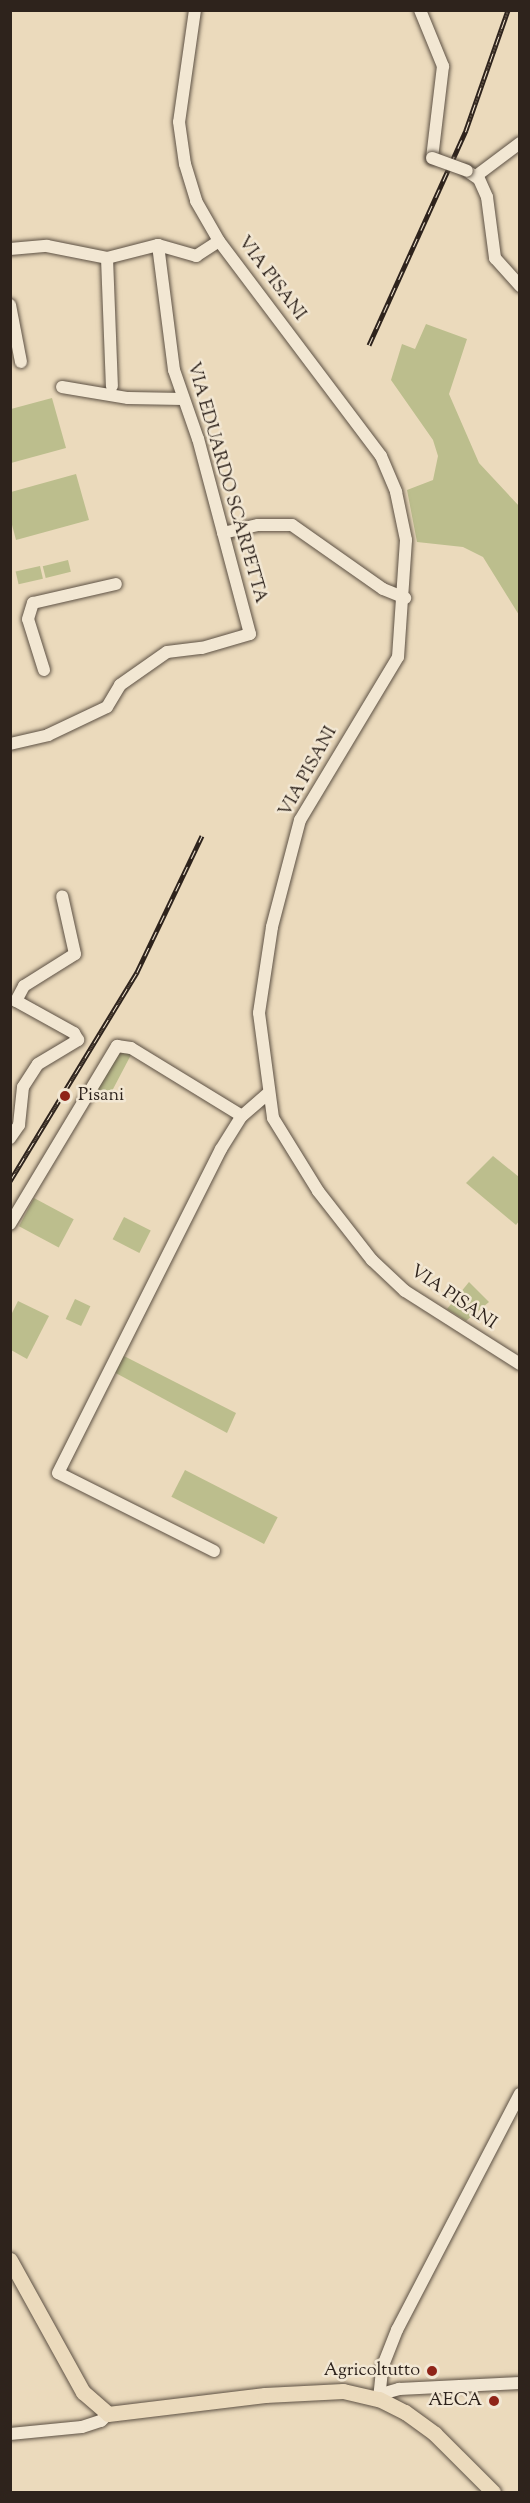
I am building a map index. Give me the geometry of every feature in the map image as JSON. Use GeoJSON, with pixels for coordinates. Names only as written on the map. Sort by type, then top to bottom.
{"type":"FeatureCollection","features":[{"type":"Feature","properties":{"kind":"main road"},"geometry":{"type":"LineString","coordinates":[[10,2260],[83,2392],[108,2414],[316,2390],[379,2399],[435,2434],[493,2493]]}},
{"type":"Feature","properties":{"kind":"street","name":"VIA PISANI"},"geometry":{"type":"LineString","coordinates":[[195,10],[179,122],[185,164],[196,201],[219,241],[381,456],[396,492],[406,540],[405,598],[398,657],[300,820],[264,962],[259,1013],[267,1094],[273,1118],[293,1155],[346,1232],[372,1260],[405,1291],[519,1364]]}},
{"type":"Feature","properties":{"kind":"street"},"geometry":{"type":"LineString","coordinates":[[420,10],[443,66],[432,158],[472,173],[487,197],[495,258],[519,286]]}},
{"type":"Feature","properties":{"kind":"street"},"geometry":{"type":"LineString","coordinates":[[472,173],[519,143]]}},
{"type":"Feature","properties":{"kind":"street"},"geometry":{"type":"LineString","coordinates":[[10,249],[47,246],[107,258],[158,245],[196,256],[219,241]]}},
{"type":"Feature","properties":{"kind":"street","name":"VIA EDUARDO SCARPETTA"},"geometry":{"type":"LineString","coordinates":[[10,744],[48,735],[107,707],[120,685],[167,652],[202,648],[250,634],[223,533],[174,370],[158,245]]}},
{"type":"Feature","properties":{"kind":"street"},"geometry":{"type":"LineString","coordinates":[[107,258],[112,386]]}},
{"type":"Feature","properties":{"kind":"street"},"geometry":{"type":"LineString","coordinates":[[10,305],[21,362]]}},
{"type":"Feature","properties":{"kind":"street"},"geometry":{"type":"LineString","coordinates":[[62,387],[128,398],[183,399]]}},
{"type":"Feature","properties":{"kind":"street"},"geometry":{"type":"LineString","coordinates":[[223,533],[258,525],[292,525],[383,589],[405,598]]}},
{"type":"Feature","properties":{"kind":"street"},"geometry":{"type":"LineString","coordinates":[[44,670],[28,619],[33,603],[116,584]]}},
{"type":"Feature","properties":{"kind":"street"},"geometry":{"type":"LineString","coordinates":[[10,1138],[19,1125],[22,1087],[38,1064],[78,1040],[74,1033],[16,1001],[24,986],[75,954],[62,896]]}},
{"type":"Feature","properties":{"kind":"street"},"geometry":{"type":"LineString","coordinates":[[10,1224],[117,1046],[128,1046],[151,1058],[242,1116]]}},
{"type":"Feature","properties":{"kind":"street"},"geometry":{"type":"LineString","coordinates":[[214,1551],[58,1473],[221,1149],[242,1116],[267,1094]]}},
{"type":"Feature","properties":{"kind":"street"},"geometry":{"type":"LineString","coordinates":[[379,2399],[382,2368],[397,2330],[519,2094]]}},
{"type":"Feature","properties":{"kind":"street"},"geometry":{"type":"LineString","coordinates":[[379,2399],[385,2393],[399,2390],[519,2383]]}},
{"type":"Feature","properties":{"kind":"street"},"geometry":{"type":"LineString","coordinates":[[10,2434],[82,2427],[101,2421],[108,2414]]}},
{"type":"Feature","properties":{"kind":"green space"},"geometry":{"type":"Polygon","coordinates":[[[426,324],[467,339],[449,394],[479,463],[519,506],[519,615],[483,557],[463,547],[417,542],[407,490],[433,480],[438,456],[433,440],[391,380],[402,344],[415,349],[426,324]]]}},
{"type":"Feature","properties":{"kind":"green space"},"geometry":{"type":"Polygon","coordinates":[[[52,398],[66,448],[11,463],[11,409],[52,398]]]}},
{"type":"Feature","properties":{"kind":"green space"},"geometry":{"type":"Polygon","coordinates":[[[76,474],[89,520],[16,540],[11,521],[11,492],[76,474]]]}},
{"type":"Feature","properties":{"kind":"green space"},"geometry":{"type":"Polygon","coordinates":[[[68,560],[71,572],[46,578],[43,566],[68,560]]]}},
{"type":"Feature","properties":{"kind":"green space"},"geometry":{"type":"Polygon","coordinates":[[[40,566],[43,579],[19,584],[16,572],[40,566]]]}},
{"type":"Feature","properties":{"kind":"green space"},"geometry":{"type":"Polygon","coordinates":[[[116,1049],[133,1051],[112,1091],[118,1096],[115,1100],[95,1090],[116,1049]]]}},
{"type":"Feature","properties":{"kind":"green space"},"geometry":{"type":"Polygon","coordinates":[[[493,1156],[519,1177],[519,1221],[516,1225],[466,1183],[493,1156]]]}},
{"type":"Feature","properties":{"kind":"green space"},"geometry":{"type":"Polygon","coordinates":[[[34,1198],[74,1219],[59,1247],[19,1226],[34,1198]]]}},
{"type":"Feature","properties":{"kind":"green space"},"geometry":{"type":"Polygon","coordinates":[[[124,1217],[151,1231],[139,1253],[113,1239],[124,1217]]]}},
{"type":"Feature","properties":{"kind":"green space"},"geometry":{"type":"Polygon","coordinates":[[[469,1282],[489,1302],[466,1321],[447,1309],[469,1282]]]}},
{"type":"Feature","properties":{"kind":"green space"},"geometry":{"type":"Polygon","coordinates":[[[75,1299],[90,1306],[81,1326],[66,1319],[75,1299]]]}},
{"type":"Feature","properties":{"kind":"green space"},"geometry":{"type":"Polygon","coordinates":[[[18,1301],[49,1316],[27,1359],[11,1350],[11,1315],[18,1301]]]}},
{"type":"Feature","properties":{"kind":"green space"},"geometry":{"type":"Polygon","coordinates":[[[122,1355],[236,1413],[227,1433],[112,1371],[122,1355]]]}},
{"type":"Feature","properties":{"kind":"green space"},"geometry":{"type":"Polygon","coordinates":[[[185,1470],[278,1517],[264,1544],[171,1497],[185,1470]]]}},
{"type":"Feature","properties":{"kind":"railway"},"geometry":{"type":"LineString","coordinates":[[369,345],[466,130],[508,10]]}},
{"type":"Feature","properties":{"kind":"railway"},"geometry":{"type":"LineString","coordinates":[[10,1181],[137,972],[202,836]]}},
{"type":"Feature","properties":{"kind":"place","name":"Pisani"},"geometry":{"type":"Point","coordinates":[65,1096]}},
{"type":"Feature","properties":{"kind":"place","name":"Agricoltutto"},"geometry":{"type":"Point","coordinates":[432,2371]}},
{"type":"Feature","properties":{"kind":"place","name":"AECA"},"geometry":{"type":"Point","coordinates":[494,2401]}}]}
